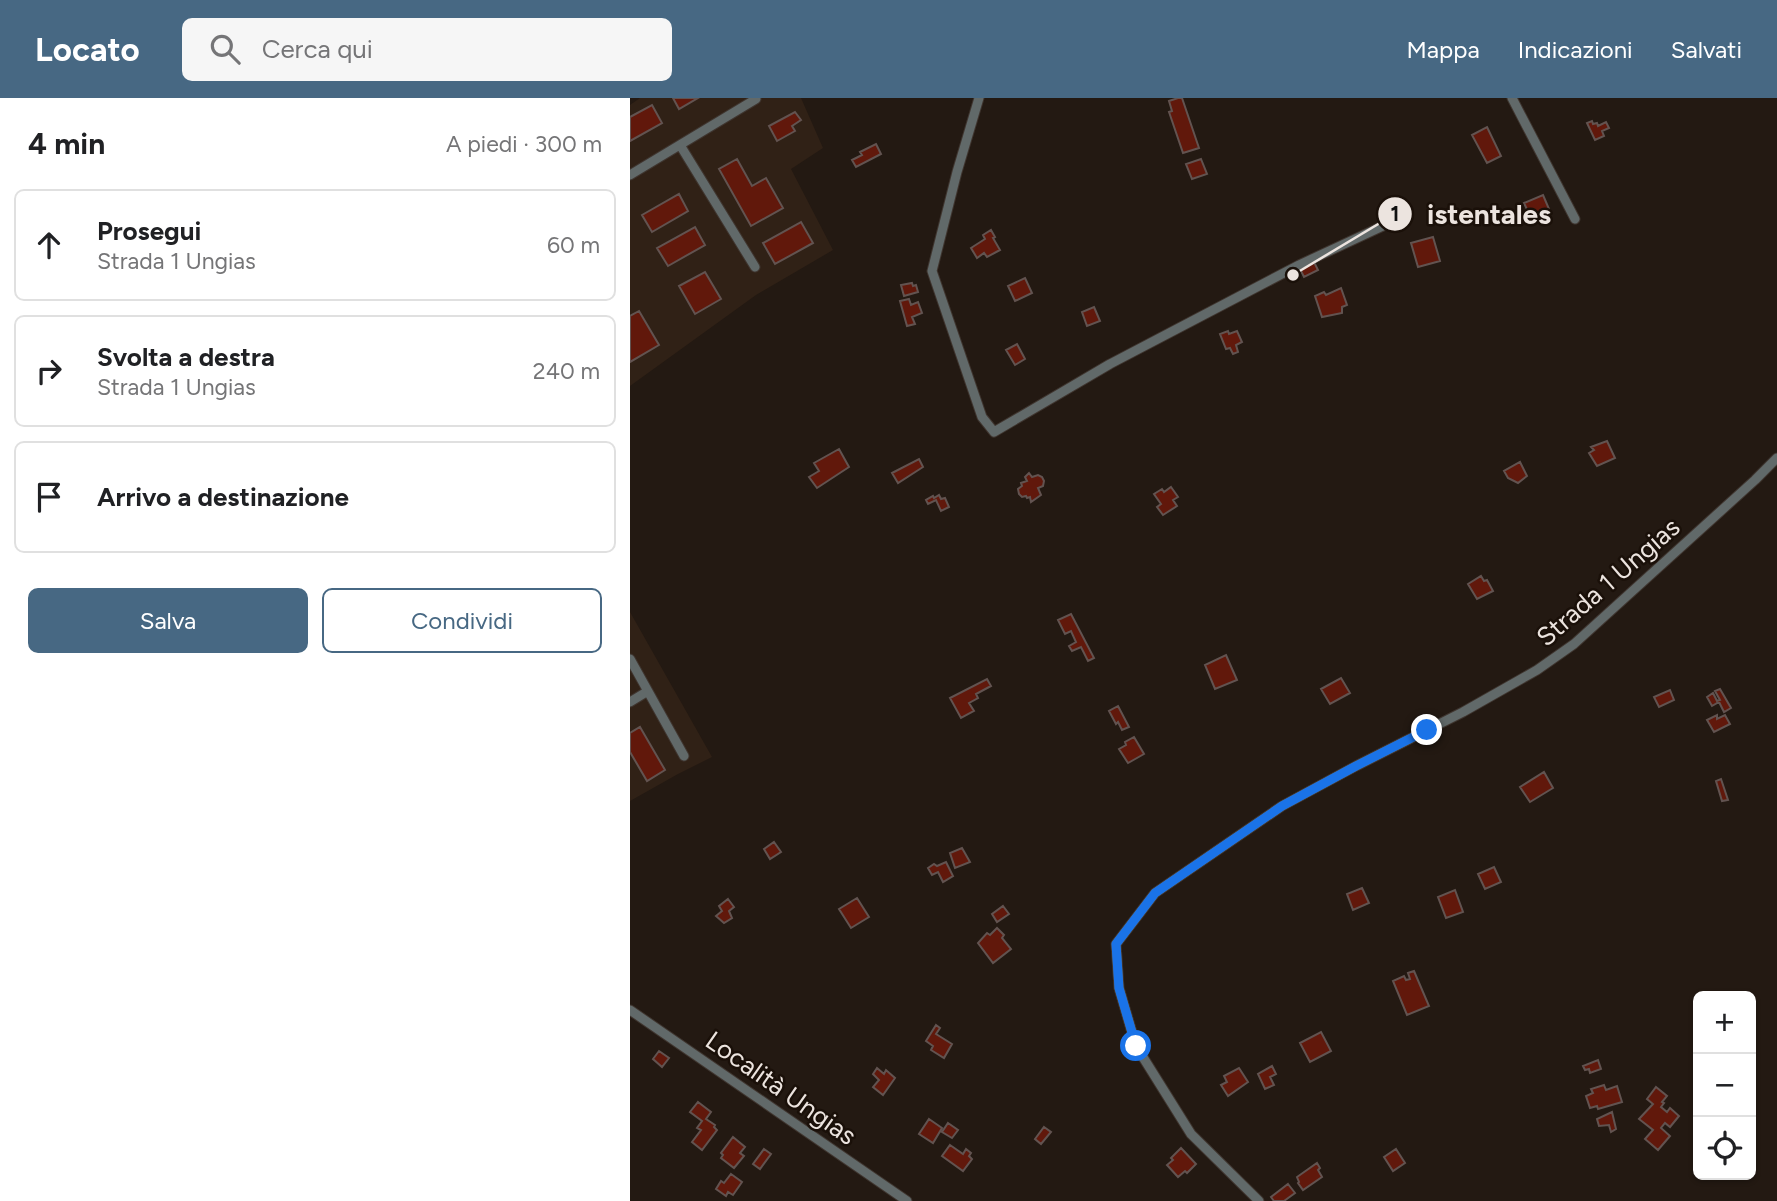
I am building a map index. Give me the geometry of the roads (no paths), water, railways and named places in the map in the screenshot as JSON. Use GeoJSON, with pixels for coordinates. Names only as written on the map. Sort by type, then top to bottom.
{"type":"FeatureCollection","features":[{"type":"Feature","properties":{"kind":"street"},"geometry":{"type":"LineString","coordinates":[[630,175],[755,98]]}},
{"type":"Feature","properties":{"kind":"street"},"geometry":{"type":"LineString","coordinates":[[979,98],[932,271],[982,417],[994,432],[1110,364],[1299,265],[1383,226]]}},
{"type":"Feature","properties":{"kind":"street"},"geometry":{"type":"LineString","coordinates":[[1512,98],[1575,219]]}},
{"type":"Feature","properties":{"kind":"street"},"geometry":{"type":"LineString","coordinates":[[680,145],[755,267]]}},
{"type":"Feature","properties":{"kind":"street","name":"Strada 1 Ungias"},"geometry":{"type":"LineString","coordinates":[[1259,1201],[1191,1134],[1136,1046],[1119,988],[1116,944],[1155,893],[1282,806],[1463,712],[1537,670],[1574,644],[1777,458]]}},
{"type":"Feature","properties":{"kind":"street"},"geometry":{"type":"LineString","coordinates":[[630,659],[684,756]]}},
{"type":"Feature","properties":{"kind":"street"},"geometry":{"type":"LineString","coordinates":[[630,702],[648,691]]}},
{"type":"Feature","properties":{"kind":"street","name":"Località Ungias"},"geometry":{"type":"LineString","coordinates":[[630,1010],[907,1201]]}},
{"type":"Feature","properties":{"kind":"place","name":"istentales"},"geometry":{"type":"Point","coordinates":[1293,275]}}]}
